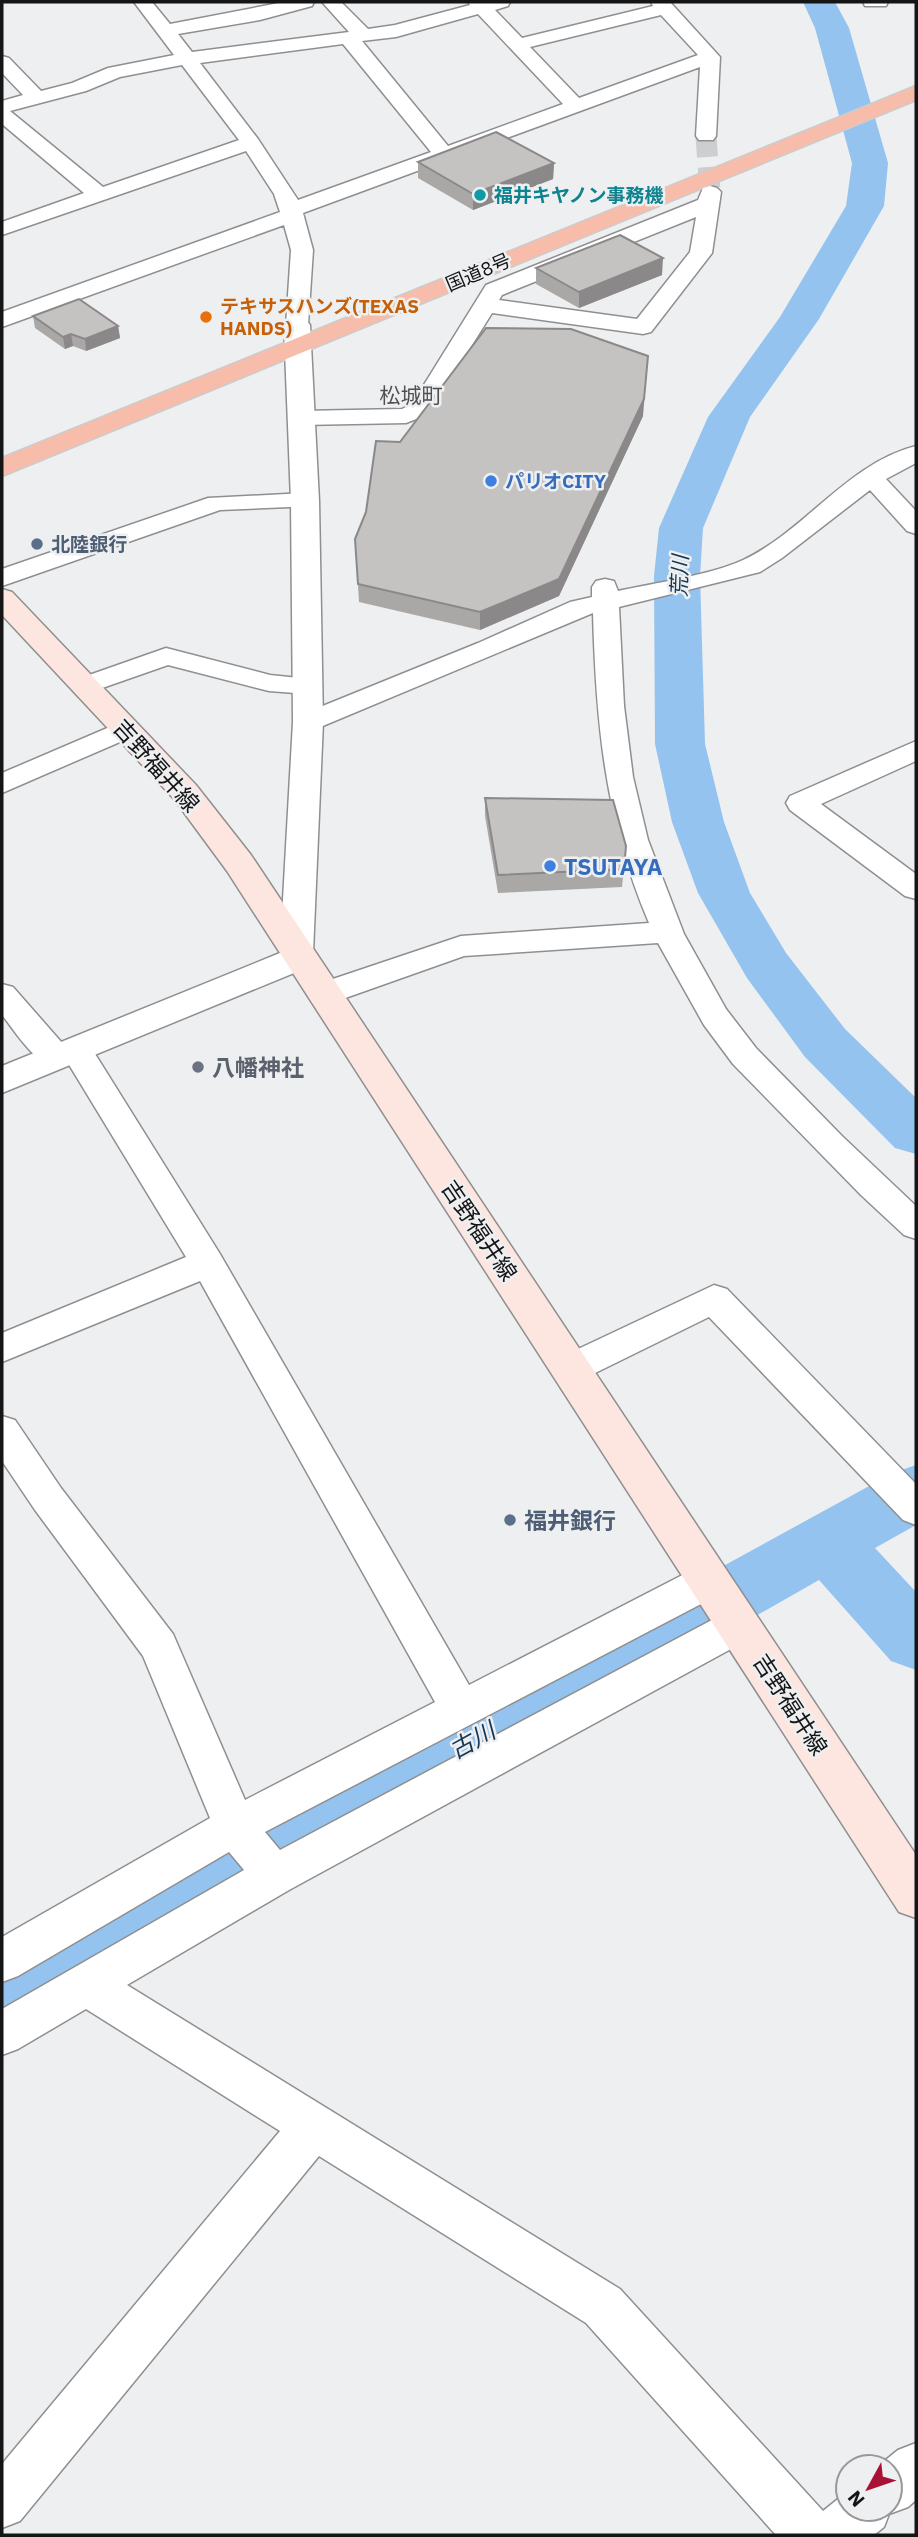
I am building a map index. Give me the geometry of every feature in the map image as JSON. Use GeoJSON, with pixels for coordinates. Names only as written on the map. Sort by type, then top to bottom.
{"type":"FeatureCollection","features":[{"type":"Feature","properties":{"kind":"highway","name":"国道8号"},"geometry":{"type":"LineString","coordinates":[[2,468],[297,336],[808,126],[904,90],[916,72]]}},
{"type":"Feature","properties":{"kind":"highway","name":"国道8号"},"geometry":{"type":"LineString","coordinates":[[130,390],[297,336]]}},
{"type":"Feature","properties":{"kind":"main road","name":"吉野福井線"},"geometry":{"type":"LineString","coordinates":[[3,598],[185,792],[239,863],[739,1625],[913,1884]]}},
{"type":"Feature","properties":{"kind":"street"},"geometry":{"type":"LineString","coordinates":[[2,1080],[297,955],[308,722],[305,500],[297,336],[302,250],[285,194],[251,143],[184,59],[143,2]]}},
{"type":"Feature","properties":{"kind":"street"},"geometry":{"type":"LineString","coordinates":[[164,31],[260,14],[305,2]]}},
{"type":"Feature","properties":{"kind":"street"},"geometry":{"type":"LineString","coordinates":[[331,2],[444,154]]}},
{"type":"Feature","properties":{"kind":"street"},"geometry":{"type":"LineString","coordinates":[[872,2],[878,2]]}},
{"type":"Feature","properties":{"kind":"street"},"geometry":{"type":"LineString","coordinates":[[2,107],[79,87],[115,72],[184,59],[396,31],[487,3],[519,44],[576,106]]}},
{"type":"Feature","properties":{"kind":"street"},"geometry":{"type":"LineString","coordinates":[[519,44],[663,5],[710,57],[706,136]]}},
{"type":"Feature","properties":{"kind":"street"},"geometry":{"type":"LineString","coordinates":[[2,320],[710,57]]}},
{"type":"Feature","properties":{"kind":"street"},"geometry":{"type":"LineString","coordinates":[[2,62],[37,98]]}},
{"type":"Feature","properties":{"kind":"street"},"geometry":{"type":"LineString","coordinates":[[2,114],[99,195]]}},
{"type":"Feature","properties":{"kind":"street"},"geometry":{"type":"LineString","coordinates":[[2,229],[251,143]]}},
{"type":"Feature","properties":{"kind":"street"},"geometry":{"type":"LineString","coordinates":[[301,418],[406,416],[421,409],[494,290],[709,198],[701,253],[643,327],[486,305]]}},
{"type":"Feature","properties":{"kind":"street"},"geometry":{"type":"LineString","coordinates":[[308,722],[488,649],[609,596],[724,574],[751,566],[773,553],[871,477],[916,453]]}},
{"type":"Feature","properties":{"kind":"street"},"geometry":{"type":"LineString","coordinates":[[871,477],[916,526]]}},
{"type":"Feature","properties":{"kind":"street"},"geometry":{"type":"LineString","coordinates":[[3,598],[217,503],[305,500]]}},
{"type":"Feature","properties":{"kind":"street"},"geometry":{"type":"LineString","coordinates":[[609,596],[619,777],[637,851],[670,932],[715,1017],[756,1069],[869,1184],[916,1226]]}},
{"type":"Feature","properties":{"kind":"street"},"geometry":{"type":"LineString","coordinates":[[85,687],[166,656],[269,683],[308,686]]}},
{"type":"Feature","properties":{"kind":"street"},"geometry":{"type":"LineString","coordinates":[[2,784],[126,729]]}},
{"type":"Feature","properties":{"kind":"street"},"geometry":{"type":"LineString","coordinates":[[916,750],[812,795],[800,803],[916,889]]}},
{"type":"Feature","properties":{"kind":"street"},"geometry":{"type":"LineString","coordinates":[[323,994],[461,946],[670,932]]}},
{"type":"Feature","properties":{"kind":"street"},"geometry":{"type":"LineString","coordinates":[[2,995],[66,1053],[208,1263],[461,1709]]}},
{"type":"Feature","properties":{"kind":"street"},"geometry":{"type":"LineString","coordinates":[[2,1348],[208,1263]]}},
{"type":"Feature","properties":{"kind":"street"},"geometry":{"type":"LineString","coordinates":[[572,1368],[714,1299],[916,1509]]}},
{"type":"Feature","properties":{"kind":"street"},"geometry":{"type":"LineString","coordinates":[[2,1431],[48,1499],[159,1646],[235,1826],[274,1876]]}},
{"type":"Feature","properties":{"kind":"street"},"geometry":{"type":"LineString","coordinates":[[2,1961],[235,1826],[710,1580]]}},
{"type":"Feature","properties":{"kind":"street"},"geometry":{"type":"LineString","coordinates":[[2,2033],[274,1876],[739,1625]]}},
{"type":"Feature","properties":{"kind":"street"},"geometry":{"type":"LineString","coordinates":[[86,1984],[603,2306],[834,2502]]}},
{"type":"Feature","properties":{"kind":"street"},"geometry":{"type":"LineString","coordinates":[[2,2503],[314,2126]]}},
{"type":"Feature","properties":{"kind":"building"},"geometry":{"type":"Polygon","coordinates":[[[496,132],[554,163],[473,194],[418,162],[496,132]]]}},
{"type":"Feature","properties":{"kind":"building"},"geometry":{"type":"Polygon","coordinates":[[[620,235],[663,258],[579,292],[536,268],[620,235]]]}},
{"type":"Feature","properties":{"kind":"building"},"geometry":{"type":"Polygon","coordinates":[[[79,299],[118,326],[85,339],[71,334],[63,337],[33,316],[79,299]]]}},
{"type":"Feature","properties":{"kind":"building"},"geometry":{"type":"Polygon","coordinates":[[[486,328],[571,329],[648,356],[644,399],[559,579],[480,612],[358,584],[355,539],[366,512],[376,441],[400,442],[486,328]]]}},
{"type":"Feature","properties":{"kind":"building"},"geometry":{"type":"Polygon","coordinates":[[[485,798],[613,800],[626,846],[624,869],[498,875],[485,798]]]}},
{"type":"Feature","properties":{"kind":"waterway","name":"荒川"},"geometry":{"type":"LineString","coordinates":[[819,2],[832,28],[870,163],[865,206],[799,319],[729,417],[681,528],[677,576],[680,744],[698,822],[724,893],[766,965],[825,1043],[916,1133]]}},
{"type":"Feature","properties":{"kind":"waterway"},"geometry":{"type":"LineString","coordinates":[[827,1542],[916,1492]]}},
{"type":"Feature","properties":{"kind":"waterway","name":"古川"},"geometry":{"type":"LineString","coordinates":[[2,2003],[827,1542]]}},
{"type":"Feature","properties":{"kind":"waterway","name":"古川"},"geometry":{"type":"LineString","coordinates":[[827,1542],[916,1640]]}},
{"type":"Feature","properties":{"kind":"tunnel"},"geometry":{"type":"LineString","coordinates":[[706,136],[710,192]]}},
{"type":"Feature","properties":{"kind":"place","name":"福井キヤノン事務機"},"geometry":{"type":"Point","coordinates":[480,195]}},
{"type":"Feature","properties":{"kind":"place","name":"テキサスハンズ(TEXAS HANDS)"},"geometry":{"type":"Point","coordinates":[206,317]}},
{"type":"Feature","properties":{"kind":"place","name":"パリオCITY"},"geometry":{"type":"Point","coordinates":[491,481]}},
{"type":"Feature","properties":{"kind":"place","name":"北陸銀行"},"geometry":{"type":"Point","coordinates":[37,544]}},
{"type":"Feature","properties":{"kind":"place","name":"TSUTAYA"},"geometry":{"type":"Point","coordinates":[550,866]}},
{"type":"Feature","properties":{"kind":"place","name":"八幡神社"},"geometry":{"type":"Point","coordinates":[198,1067]}},
{"type":"Feature","properties":{"kind":"place","name":"福井銀行"},"geometry":{"type":"Point","coordinates":[510,1520]}},
{"type":"Feature","properties":{"kind":"district","name":"松城町"},"geometry":{"type":"Point","coordinates":[411,395]}}]}
